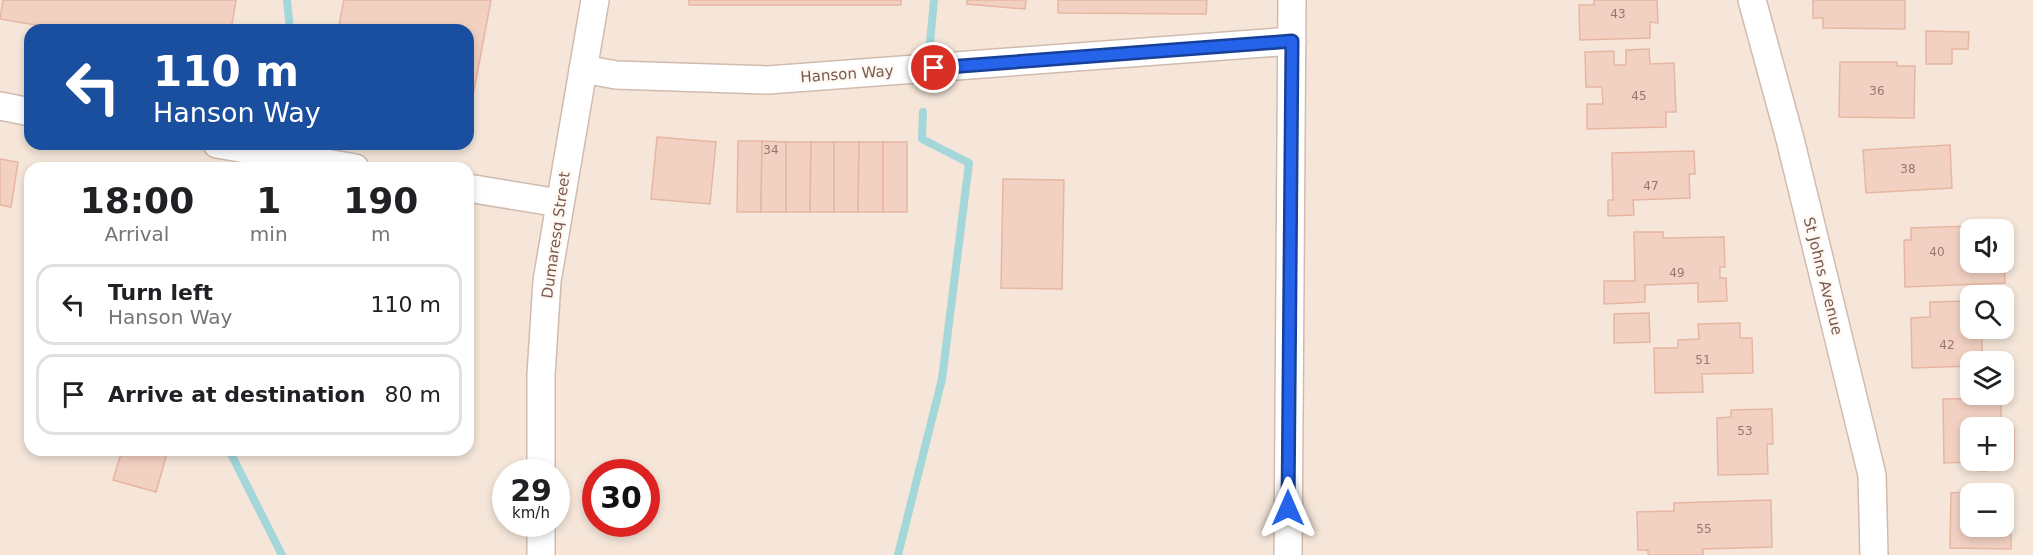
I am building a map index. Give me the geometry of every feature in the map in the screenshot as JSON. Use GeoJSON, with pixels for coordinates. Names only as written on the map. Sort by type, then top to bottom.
{"type":"FeatureCollection","features":[{"type":"Feature","properties":{"kind":"street","name":"Dumaresq Street"},"geometry":{"type":"LineString","coordinates":[[542,459],[541,375],[547,282],[595,0]]}},
{"type":"Feature","properties":{"kind":"street"},"geometry":{"type":"LineString","coordinates":[[1288,555],[1292,0]]}},
{"type":"Feature","properties":{"kind":"street","name":"St Johns Avenue"},"geometry":{"type":"LineString","coordinates":[[1752,0],[1790,139],[1872,475],[1874,555]]}},
{"type":"Feature","properties":{"kind":"street","name":"Hanson Way"},"geometry":{"type":"LineString","coordinates":[[583,69],[616,75],[768,80],[1292,41]]}},
{"type":"Feature","properties":{"kind":"street"},"geometry":{"type":"LineString","coordinates":[[0,106],[24,111]]}},
{"type":"Feature","properties":{"kind":"street"},"geometry":{"type":"LineString","coordinates":[[252,150],[320,162]]}},
{"type":"Feature","properties":{"kind":"street"},"geometry":{"type":"LineString","coordinates":[[474,189],[559,203]]}},
{"type":"Feature","properties":{"kind":"street"},"geometry":{"type":"LineString","coordinates":[[542,537],[542,555]]}},
{"type":"Feature","properties":{"kind":"shaded area"},"geometry":{"type":"Polygon","coordinates":[[[0,0],[2033,0],[2033,555],[0,555],[0,0]]]}},
{"type":"Feature","properties":{"kind":"building"},"geometry":{"type":"Polygon","coordinates":[[[3,0],[236,0],[232,24],[30,24],[0,19],[3,0]]]}},
{"type":"Feature","properties":{"kind":"building"},"geometry":{"type":"Polygon","coordinates":[[[344,0],[491,0],[474,90],[474,24],[339,24],[344,0]]]}},
{"type":"Feature","properties":{"kind":"building"},"geometry":{"type":"Polygon","coordinates":[[[689,0],[901,0],[901,5],[689,5],[689,0]]]}},
{"type":"Feature","properties":{"kind":"building"},"geometry":{"type":"Polygon","coordinates":[[[967,0],[1026,0],[1025,9],[967,4],[967,0]]]}},
{"type":"Feature","properties":{"kind":"building"},"geometry":{"type":"Polygon","coordinates":[[[1058,0],[1207,0],[1206,14],[1058,13],[1058,0]]]}},
{"type":"Feature","properties":{"kind":"building"},"geometry":{"type":"Polygon","coordinates":[[[1594,0],[1657,0],[1658,23],[1650,22],[1650,38],[1580,40],[1579,5],[1594,5],[1594,0]]]}},
{"type":"Feature","properties":{"kind":"building"},"geometry":{"type":"Polygon","coordinates":[[[1813,0],[1905,0],[1905,29],[1823,28],[1823,18],[1813,18],[1813,0]]]}},
{"type":"Feature","properties":{"kind":"building"},"geometry":{"type":"Polygon","coordinates":[[[1926,31],[1969,32],[1968,49],[1952,49],[1952,64],[1926,64],[1926,31]]]}},
{"type":"Feature","properties":{"kind":"building"},"geometry":{"type":"Polygon","coordinates":[[[1649,49],[1650,64],[1674,63],[1676,112],[1666,112],[1666,127],[1587,129],[1587,104],[1603,104],[1602,87],[1586,87],[1585,52],[1614,51],[1614,65],[1626,65],[1626,50],[1649,49]]]}},
{"type":"Feature","properties":{"kind":"building"},"geometry":{"type":"Polygon","coordinates":[[[1840,62],[1897,62],[1897,66],[1915,66],[1914,118],[1839,117],[1840,62]]]}},
{"type":"Feature","properties":{"kind":"building"},"geometry":{"type":"Polygon","coordinates":[[[657,137],[716,142],[710,204],[651,199],[657,137]]]}},
{"type":"Feature","properties":{"kind":"building"},"geometry":{"type":"Polygon","coordinates":[[[738,141],[762,141],[761,212],[737,212],[738,141]]]}},
{"type":"Feature","properties":{"kind":"building"},"geometry":{"type":"Polygon","coordinates":[[[762,141],[786,142],[786,212],[761,212],[762,141]]]}},
{"type":"Feature","properties":{"kind":"building"},"geometry":{"type":"Polygon","coordinates":[[[786,142],[811,142],[810,212],[786,212],[786,142]]]}},
{"type":"Feature","properties":{"kind":"building"},"geometry":{"type":"Polygon","coordinates":[[[811,142],[834,142],[834,212],[810,212],[811,142]]]}},
{"type":"Feature","properties":{"kind":"building"},"geometry":{"type":"Polygon","coordinates":[[[834,142],[859,142],[858,212],[834,212],[834,142]]]}},
{"type":"Feature","properties":{"kind":"building"},"geometry":{"type":"Polygon","coordinates":[[[859,142],[883,142],[883,212],[858,212],[859,142]]]}},
{"type":"Feature","properties":{"kind":"building"},"geometry":{"type":"Polygon","coordinates":[[[883,142],[907,142],[907,212],[883,212],[883,142]]]}},
{"type":"Feature","properties":{"kind":"building"},"geometry":{"type":"Polygon","coordinates":[[[1950,145],[1952,188],[1866,193],[1863,150],[1950,145]]]}},
{"type":"Feature","properties":{"kind":"building"},"geometry":{"type":"Polygon","coordinates":[[[1694,151],[1695,174],[1689,174],[1690,198],[1633,200],[1634,215],[1608,216],[1608,200],[1613,200],[1612,153],[1694,151]]]}},
{"type":"Feature","properties":{"kind":"building"},"geometry":{"type":"Polygon","coordinates":[[[0,159],[18,162],[11,207],[0,205],[0,159]]]}},
{"type":"Feature","properties":{"kind":"building"},"geometry":{"type":"Polygon","coordinates":[[[1003,179],[1064,180],[1062,289],[1001,288],[1003,179]]]}},
{"type":"Feature","properties":{"kind":"building"},"geometry":{"type":"Polygon","coordinates":[[[1960,226],[1960,273],[2005,273],[2005,283],[1905,287],[1904,240],[1911,240],[1911,228],[1960,226]]]}},
{"type":"Feature","properties":{"kind":"building"},"geometry":{"type":"Polygon","coordinates":[[[1634,232],[1663,232],[1663,238],[1724,237],[1725,267],[1720,267],[1720,278],[1726,278],[1727,301],[1698,302],[1698,283],[1645,285],[1645,302],[1604,304],[1604,281],[1635,281],[1634,232]]]}},
{"type":"Feature","properties":{"kind":"building"},"geometry":{"type":"Polygon","coordinates":[[[1960,301],[1960,339],[1982,339],[1982,351],[1960,351],[1960,366],[1912,368],[1911,318],[1930,317],[1930,302],[1960,301]]]}},
{"type":"Feature","properties":{"kind":"building"},"geometry":{"type":"Polygon","coordinates":[[[1649,313],[1650,342],[1614,343],[1614,314],[1649,313]]]}},
{"type":"Feature","properties":{"kind":"building"},"geometry":{"type":"Polygon","coordinates":[[[1740,323],[1740,338],[1752,338],[1753,373],[1702,374],[1703,392],[1655,393],[1654,348],[1678,348],[1678,340],[1699,339],[1698,324],[1740,323]]]}},
{"type":"Feature","properties":{"kind":"building"},"geometry":{"type":"Polygon","coordinates":[[[1943,399],[1960,399],[1960,405],[2001,405],[2001,417],[1960,417],[1960,462],[1944,463],[1943,399]]]}},
{"type":"Feature","properties":{"kind":"building"},"geometry":{"type":"Polygon","coordinates":[[[1772,409],[1773,444],[1767,444],[1768,474],[1718,475],[1717,418],[1731,417],[1731,410],[1772,409]]]}},
{"type":"Feature","properties":{"kind":"building"},"geometry":{"type":"Polygon","coordinates":[[[120,456],[166,456],[156,492],[113,480],[120,456]]]}},
{"type":"Feature","properties":{"kind":"building"},"geometry":{"type":"Polygon","coordinates":[[[1960,492],[1960,537],[2011,537],[2011,549],[1950,548],[1951,493],[1960,492]]]}},
{"type":"Feature","properties":{"kind":"building"},"geometry":{"type":"Polygon","coordinates":[[[1771,500],[1772,547],[1703,549],[1703,555],[1648,555],[1648,550],[1638,550],[1637,512],[1674,511],[1674,503],[1771,500]]]}},
{"type":"Feature","properties":{"kind":"waterway"},"geometry":{"type":"LineString","coordinates":[[287,0],[289,24]]}},
{"type":"Feature","properties":{"kind":"waterway"},"geometry":{"type":"LineString","coordinates":[[929,54],[934,0]]}},
{"type":"Feature","properties":{"kind":"waterway"},"geometry":{"type":"LineString","coordinates":[[898,555],[942,379],[969,163],[922,139],[923,112]]}},
{"type":"Feature","properties":{"kind":"waterway"},"geometry":{"type":"LineString","coordinates":[[232,456],[282,555]]}},
{"type":"Feature","properties":{"kind":"route"},"geometry":{"type":"LineString","coordinates":[[934,68],[1292,41],[1288,508]]}}]}
